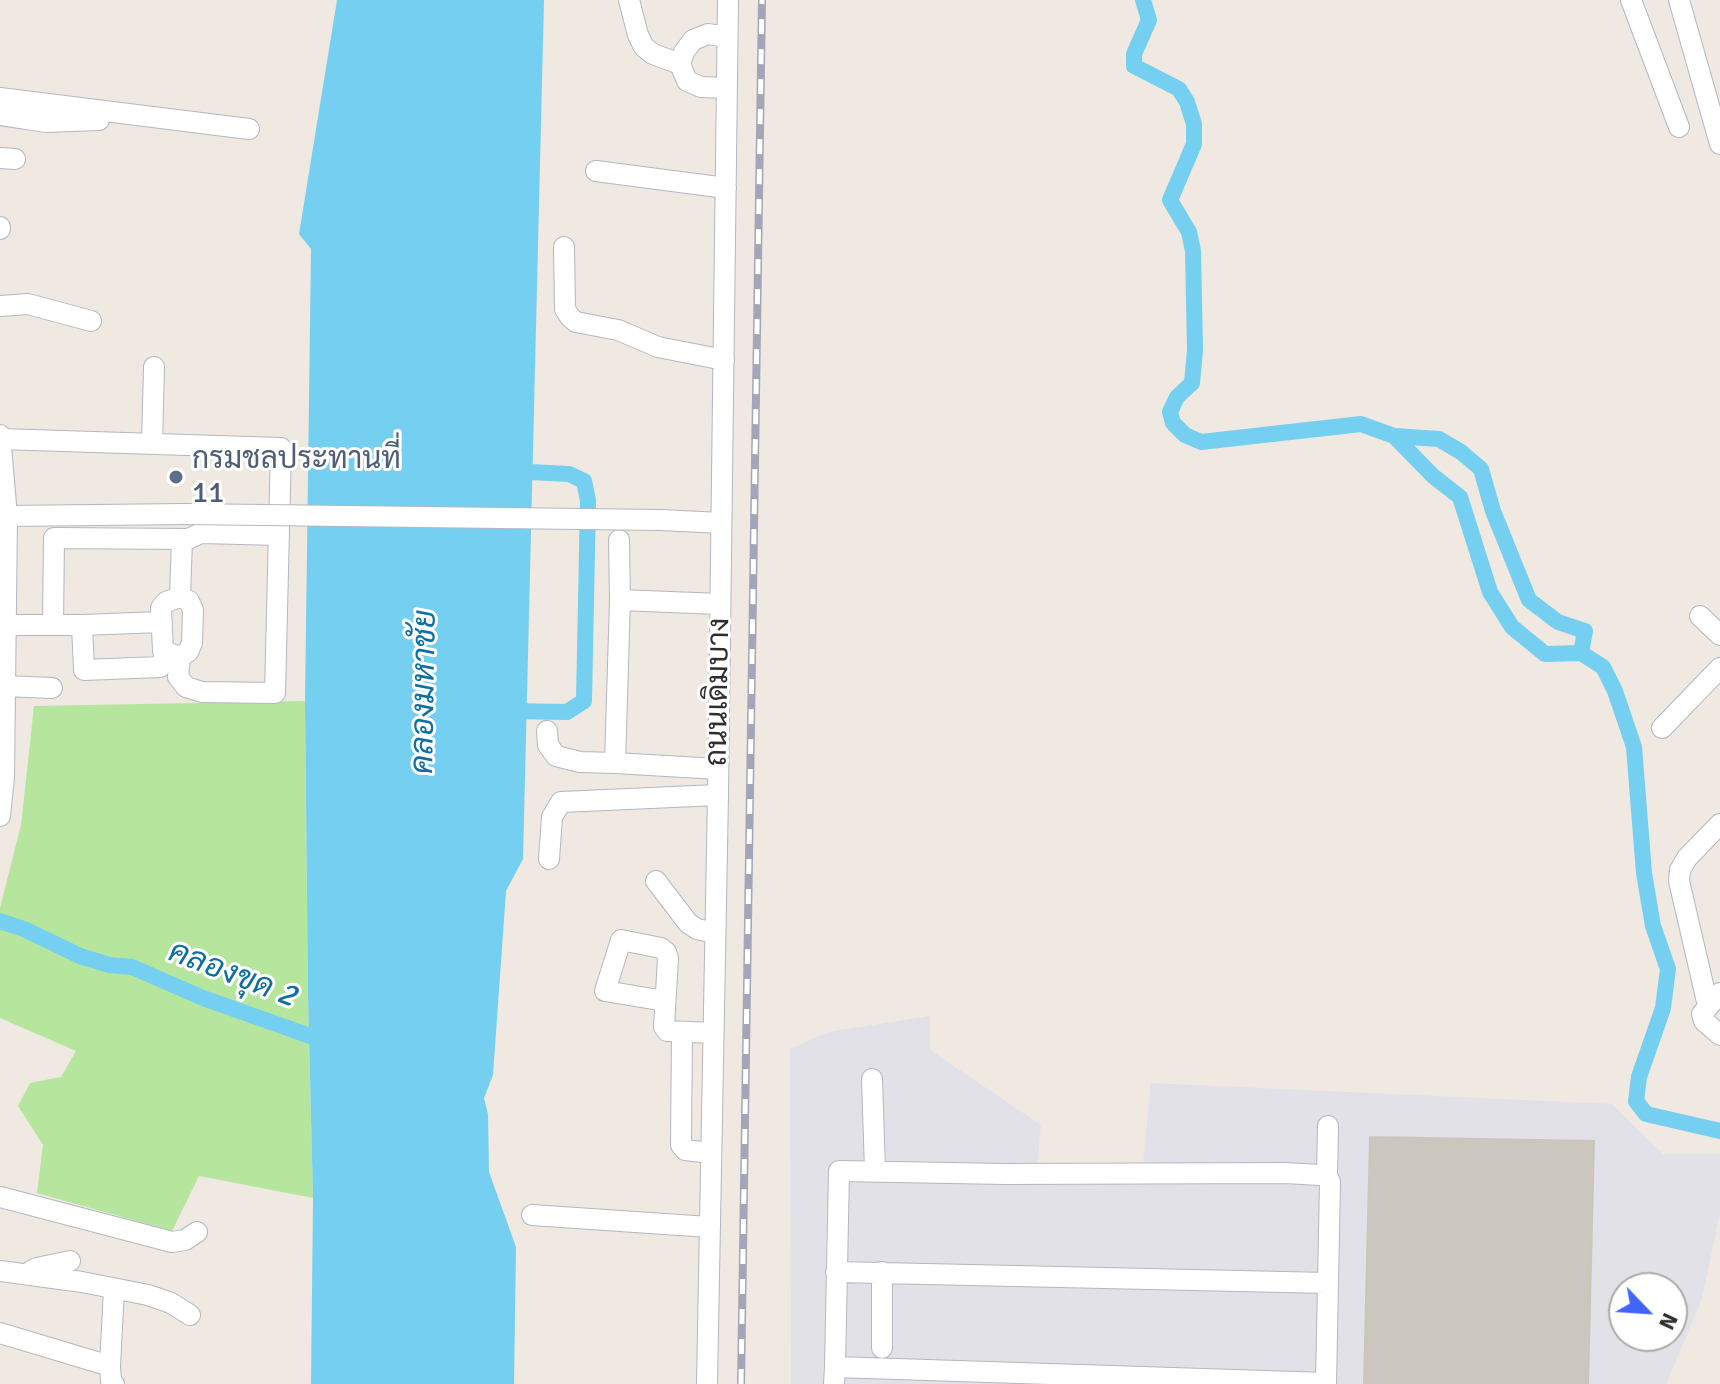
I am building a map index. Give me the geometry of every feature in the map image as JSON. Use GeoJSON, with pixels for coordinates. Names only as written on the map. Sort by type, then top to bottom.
{"type":"FeatureCollection","features":[{"type":"Feature","properties":{"kind":"street"},"geometry":{"type":"LineString","coordinates":[[629,0],[644,47],[653,54],[680,64]]}},
{"type":"Feature","properties":{"kind":"street","name":"ถนนเดิมบาง"},"geometry":{"type":"LineString","coordinates":[[707,1384],[728,0]]}},
{"type":"Feature","properties":{"kind":"street"},"geometry":{"type":"LineString","coordinates":[[1631,0],[1679,127]]}},
{"type":"Feature","properties":{"kind":"street"},"geometry":{"type":"LineString","coordinates":[[1679,0],[1716,111],[1720,144]]}},
{"type":"Feature","properties":{"kind":"street"},"geometry":{"type":"LineString","coordinates":[[727,37],[708,34],[693,40],[680,64],[687,81],[701,87],[727,88]]}},
{"type":"Feature","properties":{"kind":"street"},"geometry":{"type":"LineString","coordinates":[[0,98],[249,129]]}},
{"type":"Feature","properties":{"kind":"street"},"geometry":{"type":"LineString","coordinates":[[0,115],[46,122],[106,121],[166,131]]}},
{"type":"Feature","properties":{"kind":"street"},"geometry":{"type":"LineString","coordinates":[[596,171],[726,188]]}},
{"type":"Feature","properties":{"kind":"street"},"geometry":{"type":"LineString","coordinates":[[564,247],[565,309],[576,322],[618,330],[658,347],[724,360]]}},
{"type":"Feature","properties":{"kind":"street"},"geometry":{"type":"LineString","coordinates":[[0,306],[28,304],[91,321]]}},
{"type":"Feature","properties":{"kind":"street"},"geometry":{"type":"LineString","coordinates":[[152,444],[154,367]]}},
{"type":"Feature","properties":{"kind":"street"},"geometry":{"type":"LineString","coordinates":[[0,816],[4,777],[3,582],[7,516],[0,437],[281,448],[275,693],[202,692],[186,687],[178,677],[174,655]]}},
{"type":"Feature","properties":{"kind":"street"},"geometry":{"type":"LineString","coordinates":[[7,516],[184,514],[721,523]]}},
{"type":"Feature","properties":{"kind":"street"},"geometry":{"type":"LineString","coordinates":[[53,625],[54,538],[182,539],[201,533],[279,535]]}},
{"type":"Feature","properties":{"kind":"street"},"geometry":{"type":"LineString","coordinates":[[180,597],[182,539]]}},
{"type":"Feature","properties":{"kind":"street"},"geometry":{"type":"LineString","coordinates":[[615,763],[619,540]]}},
{"type":"Feature","properties":{"kind":"street"},"geometry":{"type":"LineString","coordinates":[[82,625],[84,670],[160,667],[174,655],[188,652],[192,643],[193,610],[189,601],[180,597],[166,602],[161,608],[163,651],[174,655]]}},
{"type":"Feature","properties":{"kind":"street"},"geometry":{"type":"LineString","coordinates":[[620,600],[720,604]]}},
{"type":"Feature","properties":{"kind":"street"},"geometry":{"type":"LineString","coordinates":[[1700,616],[1720,635]]}},
{"type":"Feature","properties":{"kind":"street"},"geometry":{"type":"LineString","coordinates":[[5,625],[161,622]]}},
{"type":"Feature","properties":{"kind":"street"},"geometry":{"type":"LineString","coordinates":[[1662,728],[1720,668]]}},
{"type":"Feature","properties":{"kind":"street"},"geometry":{"type":"LineString","coordinates":[[4,686],[52,688]]}},
{"type":"Feature","properties":{"kind":"street"},"geometry":{"type":"LineString","coordinates":[[547,731],[551,751],[556,756],[580,762],[718,769]]}},
{"type":"Feature","properties":{"kind":"street"},"geometry":{"type":"LineString","coordinates":[[549,859],[552,817],[561,802],[718,795]]}},
{"type":"Feature","properties":{"kind":"street"},"geometry":{"type":"LineString","coordinates":[[1715,839],[1687,858],[1680,870],[1679,881],[1714,1000],[1702,1014],[1704,1021],[1720,1035]]}},
{"type":"Feature","properties":{"kind":"street"},"geometry":{"type":"LineString","coordinates":[[656,881],[688,923],[697,929],[715,933]]}},
{"type":"Feature","properties":{"kind":"street"},"geometry":{"type":"LineString","coordinates":[[665,1001],[664,1027],[667,1031],[713,1033]]}},
{"type":"Feature","properties":{"kind":"street"},"geometry":{"type":"LineString","coordinates":[[682,1033],[681,1145],[685,1150],[711,1153]]}},
{"type":"Feature","properties":{"kind":"street"},"geometry":{"type":"LineString","coordinates":[[872,1079],[875,1170]]}},
{"type":"Feature","properties":{"kind":"street"},"geometry":{"type":"LineString","coordinates":[[1327,1177],[1285,1173],[839,1171],[834,1376],[1326,1384],[1330,1182],[1327,1177],[1328,1126]]}},
{"type":"Feature","properties":{"kind":"street"},"geometry":{"type":"LineString","coordinates":[[0,1197],[172,1242],[185,1240],[197,1232]]}},
{"type":"Feature","properties":{"kind":"street"},"geometry":{"type":"LineString","coordinates":[[532,1215],[709,1227]]}},
{"type":"Feature","properties":{"kind":"street"},"geometry":{"type":"LineString","coordinates":[[30,1275],[32,1269],[70,1261]]}},
{"type":"Feature","properties":{"kind":"street"},"geometry":{"type":"LineString","coordinates":[[0,1271],[148,1295],[171,1303],[190,1315]]}},
{"type":"Feature","properties":{"kind":"street"},"geometry":{"type":"LineString","coordinates":[[836,1272],[1328,1283]]}},
{"type":"Feature","properties":{"kind":"street"},"geometry":{"type":"LineString","coordinates":[[882,1272],[882,1348]]}},
{"type":"Feature","properties":{"kind":"street"},"geometry":{"type":"LineString","coordinates":[[0,1333],[112,1375],[114,1289]]}},
{"type":"Feature","properties":{"kind":"shaded area"},"geometry":{"type":"Polygon","coordinates":[[[930,1016],[930,1050],[1041,1125],[1037,1165],[1142,1174],[1151,1083],[1612,1104],[1663,1154],[1720,1154],[1720,1213],[1702,1299],[1688,1332],[1688,1272],[1608,1272],[1608,1352],[1680,1352],[1666,1384],[791,1384],[790,1049],[828,1032],[930,1016]]]}},
{"type":"Feature","properties":{"kind":"green space"},"geometry":{"type":"Polygon","coordinates":[[[305,701],[313,1198],[199,1176],[172,1231],[37,1193],[43,1145],[18,1106],[30,1083],[61,1077],[76,1051],[0,1018],[0,908],[21,825],[34,706],[305,701]]]}},
{"type":"Feature","properties":{"kind":"water","name":"คลองมหาชัย"},"geometry":{"type":"Polygon","coordinates":[[[337,0],[544,0],[523,859],[506,891],[493,1075],[484,1098],[488,1114],[489,1172],[516,1247],[514,1384],[311,1384],[313,1198],[305,701],[311,249],[299,234],[337,0]]]}},
{"type":"Feature","properties":{"kind":"building"},"geometry":{"type":"Polygon","coordinates":[[[1370,1137],[1594,1141],[1588,1384],[1364,1384],[1370,1137]]]}},
{"type":"Feature","properties":{"kind":"waterway"},"geometry":{"type":"LineString","coordinates":[[1143,0],[1149,20],[1134,54],[1134,66],[1179,89],[1194,124],[1194,144],[1170,200],[1189,232],[1193,251],[1195,350],[1192,383],[1177,397],[1170,412],[1173,423],[1185,435],[1201,442],[1361,424],[1394,436],[1439,439],[1481,469],[1493,511],[1529,600],[1558,622],[1585,631],[1581,653]]}},
{"type":"Feature","properties":{"kind":"waterway"},"geometry":{"type":"LineString","coordinates":[[1394,436],[1433,476],[1460,497],[1490,592],[1512,627],[1545,654],[1581,653],[1603,667],[1615,691],[1634,747],[1644,873],[1653,926],[1668,969],[1663,1008],[1639,1077],[1636,1101],[1646,1114],[1720,1131]]}},
{"type":"Feature","properties":{"kind":"waterway"},"geometry":{"type":"LineString","coordinates":[[506,711],[567,712],[584,701],[588,500],[584,481],[569,474],[510,471]]}},
{"type":"Feature","properties":{"kind":"waterway","name":"คลองขุด 2"},"geometry":{"type":"LineString","coordinates":[[0,921],[80,956],[109,965],[132,967],[203,998],[327,1042]]}},
{"type":"Feature","properties":{"kind":"railway"},"geometry":{"type":"LineString","coordinates":[[741,1384],[762,0]]}},
{"type":"Feature","properties":{"kind":"place","name":"กรมชลประทานที่ 11"},"geometry":{"type":"Point","coordinates":[176,477]}}]}
